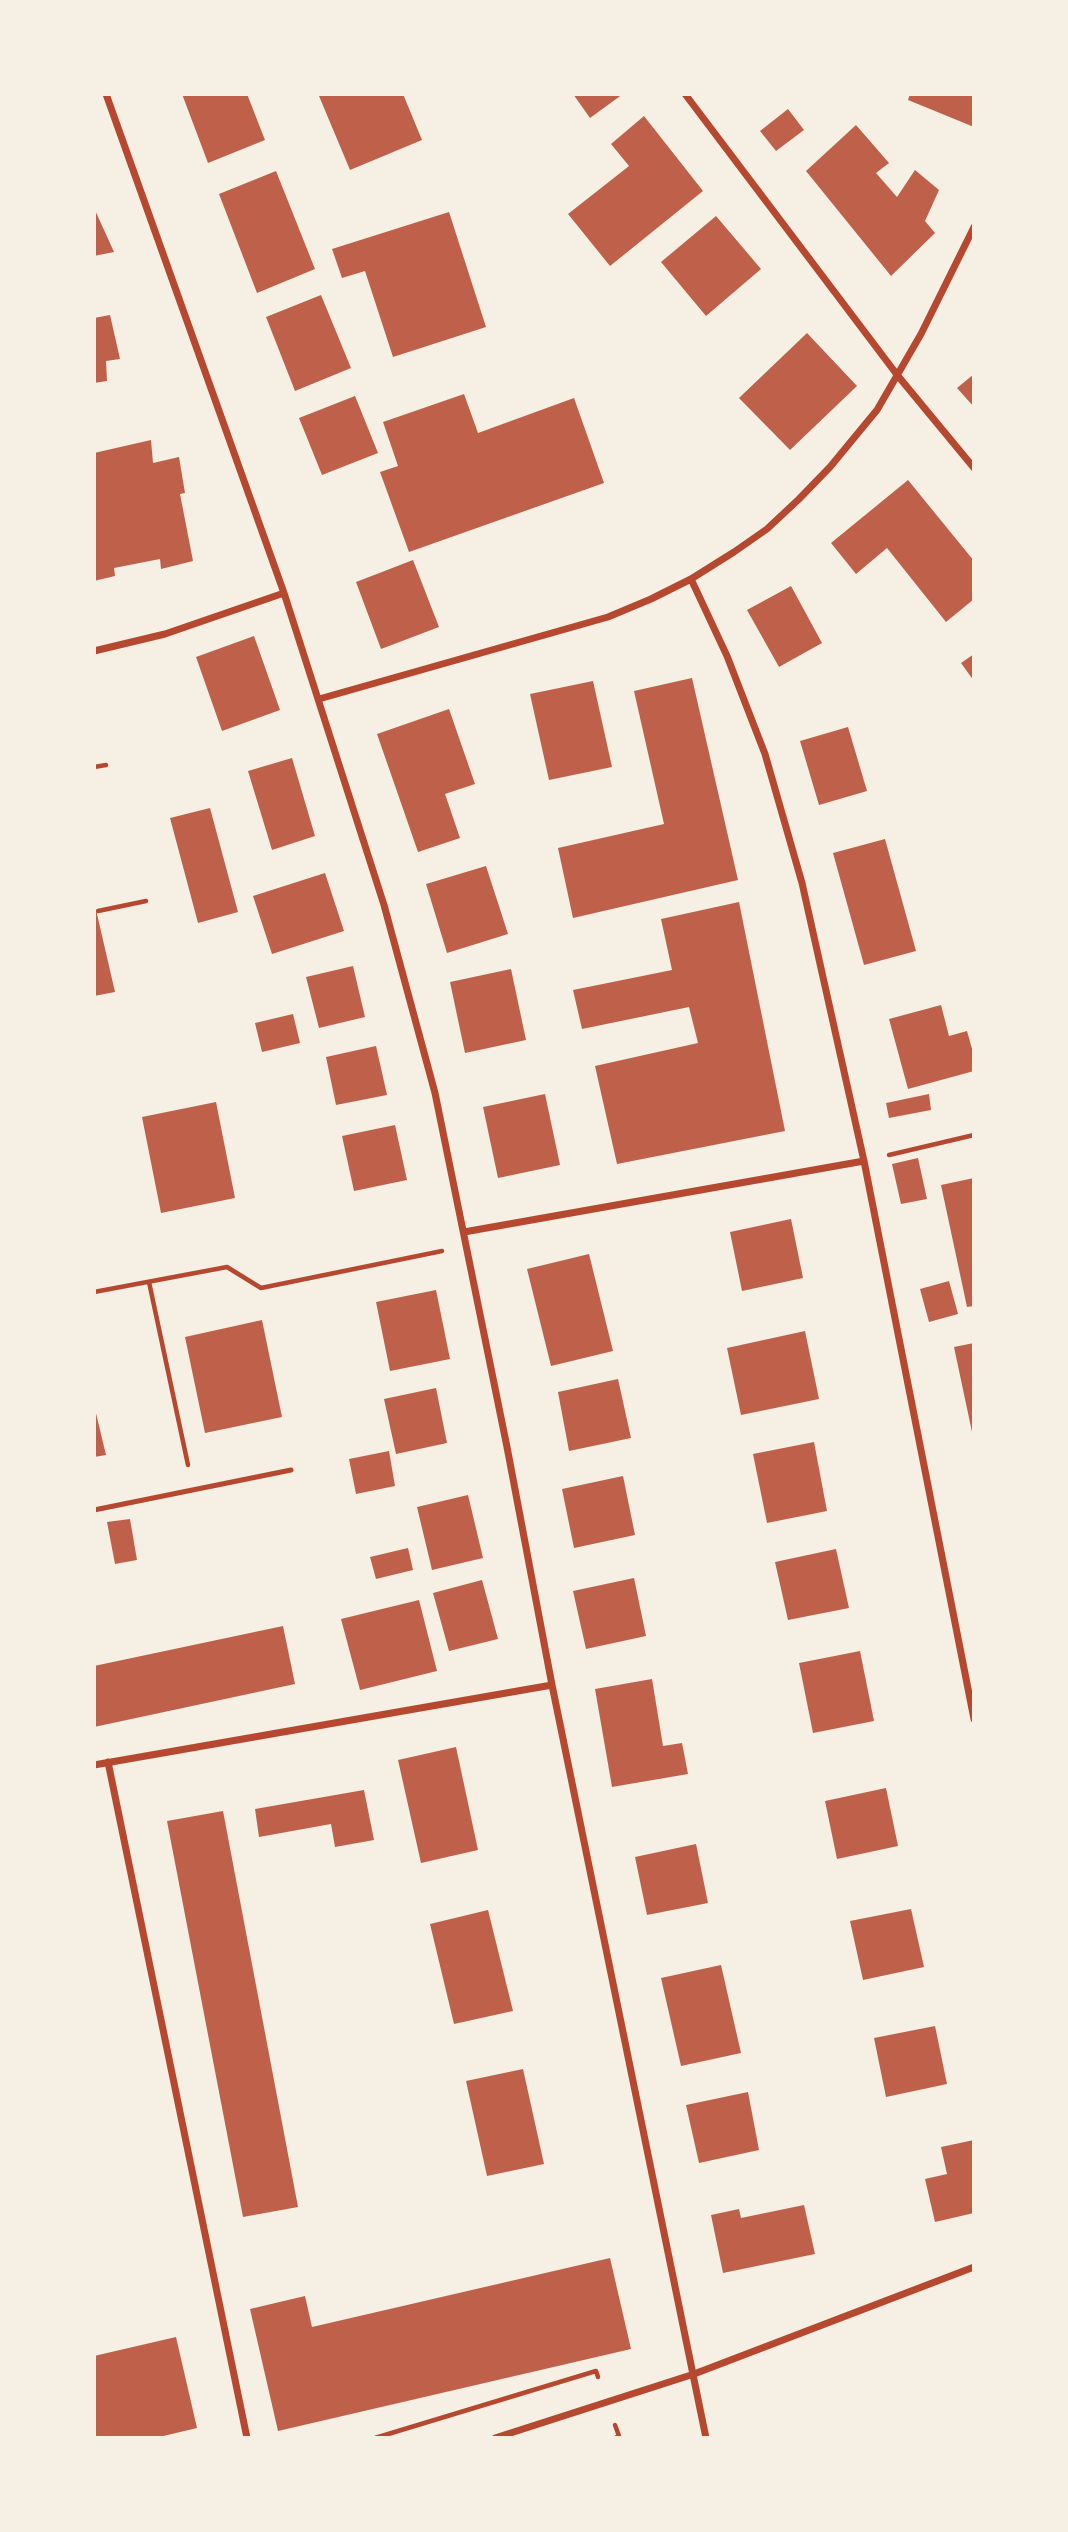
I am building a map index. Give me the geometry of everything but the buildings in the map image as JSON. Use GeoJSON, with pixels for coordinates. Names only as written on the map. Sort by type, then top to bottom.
{"type":"FeatureCollection","features":[{"type":"Feature","properties":{"kind":"street"},"geometry":{"type":"LineString","coordinates":[[106,94],[284,593],[319,699],[384,905],[435,1093],[552,1685],[706,2438]]}},
{"type":"Feature","properties":{"kind":"street"},"geometry":{"type":"LineString","coordinates":[[685,94],[898,376],[974,468]]}},
{"type":"Feature","properties":{"kind":"street"},"geometry":{"type":"LineString","coordinates":[[319,699],[608,617],[691,579],[767,529],[799,499],[877,410],[943,292],[974,227]]}},
{"type":"Feature","properties":{"kind":"street"},"geometry":{"type":"LineString","coordinates":[[691,579],[745,698],[781,803],[802,883],[864,1161],[974,1719]]}},
{"type":"Feature","properties":{"kind":"street"},"geometry":{"type":"LineString","coordinates":[[94,651],[215,618],[284,593]]}},
{"type":"Feature","properties":{"kind":"street"},"geometry":{"type":"LineString","coordinates":[[464,1232],[864,1161]]}},
{"type":"Feature","properties":{"kind":"street"},"geometry":{"type":"LineString","coordinates":[[94,1765],[552,1685]]}},
{"type":"Feature","properties":{"kind":"street"},"geometry":{"type":"LineString","coordinates":[[108,1762],[247,2438]]}},
{"type":"Feature","properties":{"kind":"street"},"geometry":{"type":"LineString","coordinates":[[495,2438],[694,2374],[974,2267]]}},
{"type":"Feature","properties":{"kind":"lane"},"geometry":{"type":"LineString","coordinates":[[94,1510],[291,1470]]}},
{"type":"Feature","properties":{"kind":"path"},"geometry":{"type":"LineString","coordinates":[[94,767],[106,765]]}},
{"type":"Feature","properties":{"kind":"path"},"geometry":{"type":"LineString","coordinates":[[98,911],[146,901]]}},
{"type":"Feature","properties":{"kind":"path"},"geometry":{"type":"LineString","coordinates":[[864,1161],[974,1135]]}},
{"type":"Feature","properties":{"kind":"path"},"geometry":{"type":"LineString","coordinates":[[94,1292],[227,1266],[261,1288],[467,1245]]}},
{"type":"Feature","properties":{"kind":"path"},"geometry":{"type":"LineString","coordinates":[[149,1282],[194,1490]]}},
{"type":"Feature","properties":{"kind":"path"},"geometry":{"type":"LineString","coordinates":[[375,2438],[596,2371],[607,2402]]}}]}
